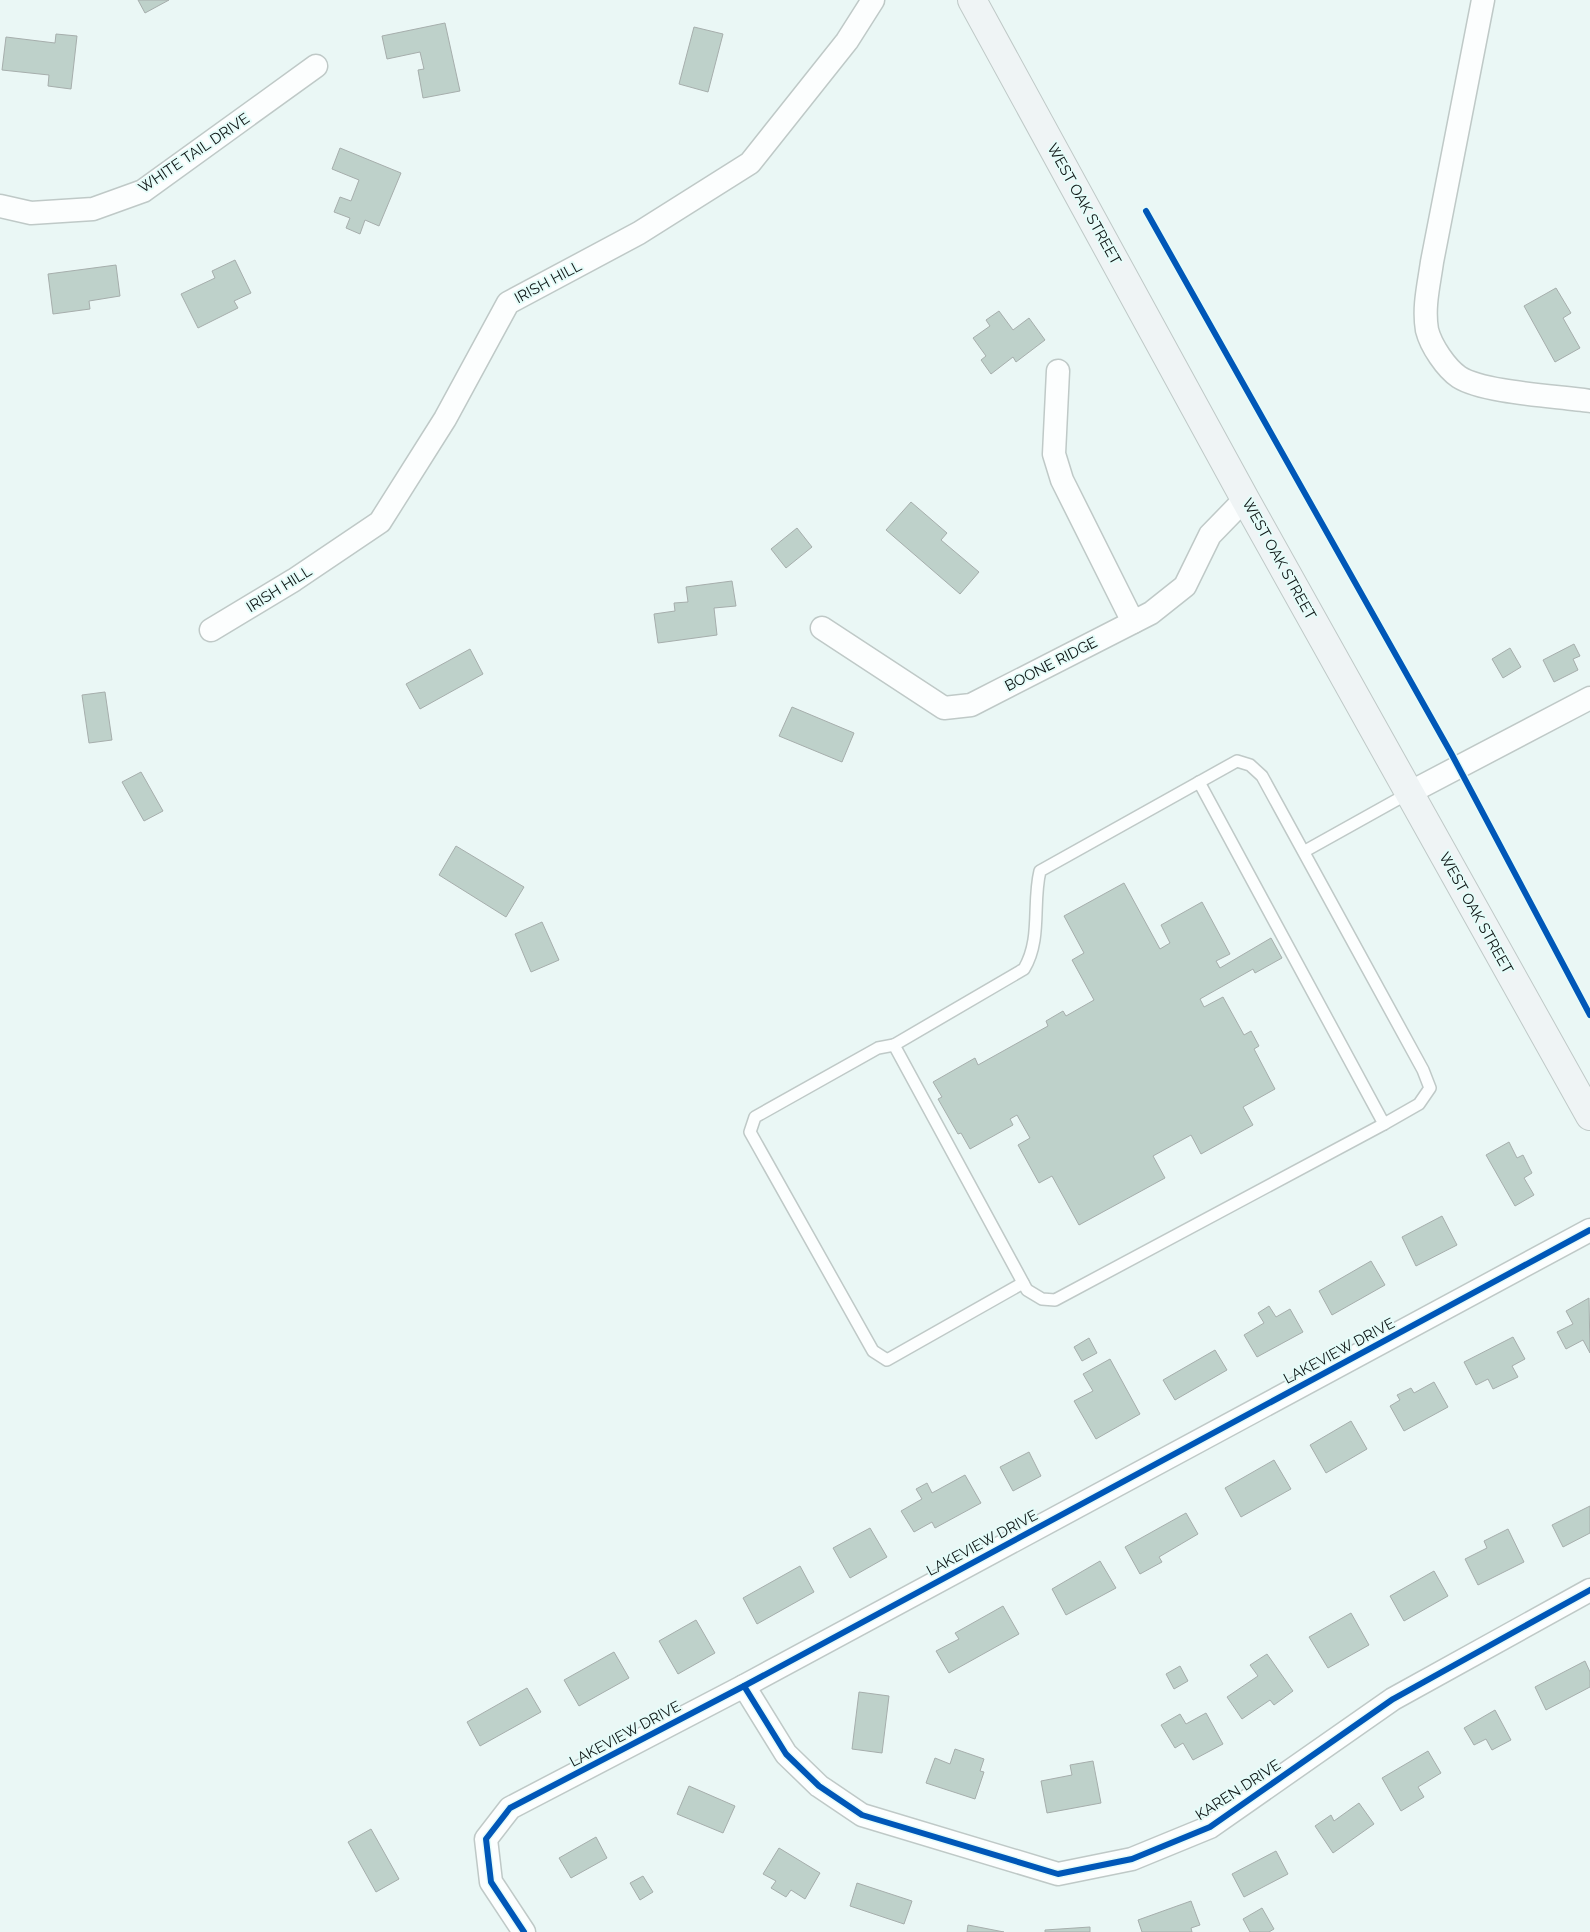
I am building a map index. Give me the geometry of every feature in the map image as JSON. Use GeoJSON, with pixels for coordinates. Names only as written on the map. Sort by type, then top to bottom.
{"type":"FeatureCollection","features":[{"type":"Feature","properties":{"kind":"main road","name":"WEST OAK STREET"},"geometry":{"type":"LineString","coordinates":[[972,0],[1245,498],[1590,1116]]}},
{"type":"Feature","properties":{"kind":"street","name":"IRISH HILL"},"geometry":{"type":"LineString","coordinates":[[211,630],[294,580],[380,522],[445,420],[508,303],[639,233],[750,163],[847,41],[873,0]]}},
{"type":"Feature","properties":{"kind":"street"},"geometry":{"type":"LineString","coordinates":[[1483,0],[1425,304],[1428,331],[1440,357],[1459,376],[1481,386],[1590,400]]}},
{"type":"Feature","properties":{"kind":"street","name":"WHITE TAIL DRIVE"},"geometry":{"type":"LineString","coordinates":[[0,206],[31,213],[93,209],[143,191],[316,66]]}},
{"type":"Feature","properties":{"kind":"street"},"geometry":{"type":"LineString","coordinates":[[1058,371],[1054,454],[1062,480],[1133,622]]}},
{"type":"Feature","properties":{"kind":"street","name":"BOONE RIDGE"},"geometry":{"type":"LineString","coordinates":[[822,628],[944,708],[971,706],[1151,613],[1185,586],[1210,535],[1245,498]]}},
{"type":"Feature","properties":{"kind":"street"},"geometry":{"type":"LineString","coordinates":[[1409,793],[1590,698]]}},
{"type":"Feature","properties":{"kind":"street","name":"LAKEVIEW DRIVE"},"geometry":{"type":"LineString","coordinates":[[524,1932],[491,1882],[486,1839],[510,1808],[744,1686],[1590,1230]]}},
{"type":"Feature","properties":{"kind":"street","name":"KAREN DRIVE"},"geometry":{"type":"LineString","coordinates":[[744,1686],[786,1754],[819,1786],[862,1815],[1058,1874],[1132,1859],[1210,1827],[1394,1699],[1590,1590]]}},
{"type":"Feature","properties":{"kind":"lane"},"geometry":{"type":"LineString","coordinates":[[894,1044],[1027,1290],[1042,1299],[1055,1300],[1419,1104],[1430,1088],[1423,1070],[1305,851],[1262,776],[1250,765],[1237,761],[1040,871],[1034,937],[1030,959],[1024,969],[894,1044],[878,1048],[755,1117],[750,1132],[873,1351],[887,1360],[1023,1283]]}},
{"type":"Feature","properties":{"kind":"lane"},"geometry":{"type":"LineString","coordinates":[[1199,782],[1384,1124]]}},
{"type":"Feature","properties":{"kind":"lane"},"geometry":{"type":"LineString","coordinates":[[1305,851],[1409,793]]}},
{"type":"Feature","properties":{"kind":"building"},"geometry":{"type":"Polygon","coordinates":[[[138,0],[169,0],[145,13],[138,0]]]}},
{"type":"Feature","properties":{"kind":"building"},"geometry":{"type":"Polygon","coordinates":[[[445,23],[460,91],[423,98],[418,70],[424,69],[420,52],[387,59],[382,36],[445,23]]]}},
{"type":"Feature","properties":{"kind":"building"},"geometry":{"type":"Polygon","coordinates":[[[694,27],[723,34],[708,92],[679,84],[694,27]]]}},
{"type":"Feature","properties":{"kind":"building"},"geometry":{"type":"Polygon","coordinates":[[[56,34],[77,36],[71,89],[48,86],[49,75],[2,70],[6,37],[55,43],[56,34]]]}},
{"type":"Feature","properties":{"kind":"building"},"geometry":{"type":"Polygon","coordinates":[[[340,148],[401,173],[379,226],[365,220],[360,234],[346,228],[350,218],[334,212],[340,197],[351,201],[359,180],[332,169],[340,148]]]}},
{"type":"Feature","properties":{"kind":"building"},"geometry":{"type":"Polygon","coordinates":[[[235,260],[251,293],[234,301],[238,308],[198,328],[181,294],[215,278],[212,271],[235,260]]]}},
{"type":"Feature","properties":{"kind":"building"},"geometry":{"type":"Polygon","coordinates":[[[116,265],[120,296],[89,301],[90,309],[53,314],[48,274],[116,265]]]}},
{"type":"Feature","properties":{"kind":"building"},"geometry":{"type":"Polygon","coordinates":[[[1556,288],[1571,313],[1563,318],[1580,348],[1555,362],[1524,306],[1556,288]]]}},
{"type":"Feature","properties":{"kind":"building"},"geometry":{"type":"Polygon","coordinates":[[[999,311],[1013,330],[1029,318],[1045,340],[1016,362],[1013,357],[991,374],[981,360],[986,356],[973,338],[990,326],[986,320],[999,311]]]}},
{"type":"Feature","properties":{"kind":"building"},"geometry":{"type":"Polygon","coordinates":[[[911,502],[947,533],[941,540],[979,572],[960,594],[886,530],[911,502]]]}},
{"type":"Feature","properties":{"kind":"building"},"geometry":{"type":"Polygon","coordinates":[[[797,528],[812,547],[786,568],[771,549],[797,528]]]}},
{"type":"Feature","properties":{"kind":"building"},"geometry":{"type":"Polygon","coordinates":[[[732,581],[736,606],[714,608],[717,635],[658,643],[654,614],[675,611],[674,603],[688,602],[686,587],[732,581]]]}},
{"type":"Feature","properties":{"kind":"building"},"geometry":{"type":"Polygon","coordinates":[[[1574,644],[1580,656],[1573,659],[1578,670],[1554,682],[1543,660],[1574,644]]]}},
{"type":"Feature","properties":{"kind":"building"},"geometry":{"type":"Polygon","coordinates":[[[1510,648],[1521,667],[1503,678],[1492,659],[1510,648]]]}},
{"type":"Feature","properties":{"kind":"building"},"geometry":{"type":"Polygon","coordinates":[[[470,649],[483,674],[420,709],[406,684],[470,649]]]}},
{"type":"Feature","properties":{"kind":"building"},"geometry":{"type":"Polygon","coordinates":[[[105,692],[112,740],[89,743],[82,695],[105,692]]]}},
{"type":"Feature","properties":{"kind":"building"},"geometry":{"type":"Polygon","coordinates":[[[792,707],[854,733],[842,762],[779,736],[792,707]]]}},
{"type":"Feature","properties":{"kind":"building"},"geometry":{"type":"Polygon","coordinates":[[[141,772],[163,811],[144,821],[122,782],[141,772]]]}},
{"type":"Feature","properties":{"kind":"building"},"geometry":{"type":"Polygon","coordinates":[[[456,846],[524,887],[506,917],[439,875],[456,846]]]}},
{"type":"Feature","properties":{"kind":"building"},"geometry":{"type":"Polygon","coordinates":[[[1124,883],[1160,949],[1170,943],[1161,925],[1202,902],[1230,954],[1216,961],[1220,968],[1271,938],[1282,958],[1255,973],[1253,969],[1200,999],[1204,1007],[1223,997],[1244,1035],[1251,1031],[1259,1046],[1254,1049],[1275,1089],[1243,1107],[1253,1125],[1201,1154],[1191,1135],[1153,1156],[1165,1178],[1079,1225],[1052,1176],[1039,1183],[1018,1145],[1030,1138],[1017,1115],[1010,1119],[1013,1125],[970,1149],[961,1133],[958,1134],[938,1099],[942,1097],[933,1082],[975,1058],[978,1065],[1048,1026],[1046,1021],[1063,1011],[1066,1016],[1094,1000],[1072,960],[1084,953],[1064,916],[1124,883]]]}},
{"type":"Feature","properties":{"kind":"building"},"geometry":{"type":"Polygon","coordinates":[[[542,922],[559,960],[531,972],[515,934],[542,922]]]}},
{"type":"Feature","properties":{"kind":"building"},"geometry":{"type":"Polygon","coordinates":[[[1509,1142],[1517,1158],[1523,1155],[1532,1173],[1524,1178],[1534,1195],[1515,1206],[1486,1155],[1509,1142]]]}},
{"type":"Feature","properties":{"kind":"building"},"geometry":{"type":"Polygon","coordinates":[[[1442,1216],[1457,1245],[1416,1266],[1402,1237],[1442,1216]]]}},
{"type":"Feature","properties":{"kind":"building"},"geometry":{"type":"Polygon","coordinates":[[[1371,1261],[1385,1285],[1332,1315],[1319,1291],[1371,1261]]]}},
{"type":"Feature","properties":{"kind":"building"},"geometry":{"type":"Polygon","coordinates":[[[1589,1298],[1590,1353],[1583,1340],[1566,1349],[1557,1332],[1573,1324],[1566,1311],[1589,1298]]]}},
{"type":"Feature","properties":{"kind":"building"},"geometry":{"type":"Polygon","coordinates":[[[1269,1306],[1276,1317],[1290,1309],[1303,1332],[1257,1357],[1244,1335],[1264,1323],[1258,1313],[1269,1306]]]}},
{"type":"Feature","properties":{"kind":"building"},"geometry":{"type":"Polygon","coordinates":[[[1513,1337],[1525,1359],[1512,1366],[1518,1377],[1493,1389],[1488,1379],[1476,1385],[1464,1362],[1513,1337]]]}},
{"type":"Feature","properties":{"kind":"building"},"geometry":{"type":"Polygon","coordinates":[[[1089,1338],[1097,1353],[1082,1361],[1074,1347],[1089,1338]]]}},
{"type":"Feature","properties":{"kind":"building"},"geometry":{"type":"Polygon","coordinates":[[[1215,1350],[1227,1370],[1175,1400],[1163,1380],[1215,1350]]]}},
{"type":"Feature","properties":{"kind":"building"},"geometry":{"type":"Polygon","coordinates":[[[1110,1359],[1140,1414],[1096,1439],[1074,1401],[1093,1391],[1083,1374],[1110,1359]]]}},
{"type":"Feature","properties":{"kind":"building"},"geometry":{"type":"Polygon","coordinates":[[[1434,1382],[1448,1407],[1404,1431],[1390,1406],[1400,1400],[1397,1395],[1411,1388],[1414,1393],[1434,1382]]]}},
{"type":"Feature","properties":{"kind":"building"},"geometry":{"type":"Polygon","coordinates":[[[1351,1421],[1367,1449],[1326,1473],[1310,1445],[1351,1421]]]}},
{"type":"Feature","properties":{"kind":"building"},"geometry":{"type":"Polygon","coordinates":[[[1029,1452],[1041,1476],[1013,1491],[1000,1467],[1029,1452]]]}},
{"type":"Feature","properties":{"kind":"building"},"geometry":{"type":"Polygon","coordinates":[[[1274,1460],[1291,1489],[1241,1517],[1225,1488],[1274,1460]]]}},
{"type":"Feature","properties":{"kind":"building"},"geometry":{"type":"Polygon","coordinates":[[[965,1475],[981,1503],[935,1528],[932,1522],[914,1532],[901,1511],[922,1499],[916,1489],[927,1483],[932,1493],[965,1475]]]}},
{"type":"Feature","properties":{"kind":"building"},"geometry":{"type":"Polygon","coordinates":[[[1590,1506],[1590,1533],[1563,1547],[1552,1525],[1590,1506]]]}},
{"type":"Feature","properties":{"kind":"building"},"geometry":{"type":"Polygon","coordinates":[[[1186,1513],[1198,1534],[1159,1557],[1162,1562],[1140,1574],[1125,1547],[1186,1513]]]}},
{"type":"Feature","properties":{"kind":"building"},"geometry":{"type":"Polygon","coordinates":[[[870,1528],[887,1557],[850,1578],[833,1548],[870,1528]]]}},
{"type":"Feature","properties":{"kind":"building"},"geometry":{"type":"Polygon","coordinates":[[[1508,1529],[1524,1562],[1478,1585],[1465,1559],[1487,1548],[1484,1541],[1508,1529]]]}},
{"type":"Feature","properties":{"kind":"building"},"geometry":{"type":"Polygon","coordinates":[[[1100,1561],[1116,1588],[1066,1615],[1052,1589],[1100,1561]]]}},
{"type":"Feature","properties":{"kind":"building"},"geometry":{"type":"Polygon","coordinates":[[[800,1566],[814,1592],[757,1624],[743,1598],[800,1566]]]}},
{"type":"Feature","properties":{"kind":"building"},"geometry":{"type":"Polygon","coordinates":[[[1434,1571],[1448,1596],[1404,1621],[1390,1596],[1434,1571]]]}},
{"type":"Feature","properties":{"kind":"building"},"geometry":{"type":"Polygon","coordinates":[[[1003,1606],[1019,1634],[949,1673],[936,1651],[959,1639],[955,1633],[1003,1606]]]}},
{"type":"Feature","properties":{"kind":"building"},"geometry":{"type":"Polygon","coordinates":[[[1351,1613],[1369,1645],[1328,1668],[1309,1637],[1351,1613]]]}},
{"type":"Feature","properties":{"kind":"building"},"geometry":{"type":"Polygon","coordinates":[[[696,1620],[715,1653],[678,1674],[659,1641],[696,1620]]]}},
{"type":"Feature","properties":{"kind":"building"},"geometry":{"type":"Polygon","coordinates":[[[614,1652],[629,1678],[579,1706],[564,1680],[614,1652]]]}},
{"type":"Feature","properties":{"kind":"building"},"geometry":{"type":"Polygon","coordinates":[[[1267,1654],[1293,1691],[1274,1705],[1270,1700],[1242,1719],[1227,1697],[1258,1676],[1250,1665],[1267,1654]]]}},
{"type":"Feature","properties":{"kind":"building"},"geometry":{"type":"Polygon","coordinates":[[[1585,1661],[1590,1672],[1590,1687],[1546,1710],[1535,1687],[1585,1661]]]}},
{"type":"Feature","properties":{"kind":"building"},"geometry":{"type":"Polygon","coordinates":[[[1180,1666],[1188,1681],[1174,1689],[1166,1674],[1180,1666]]]}},
{"type":"Feature","properties":{"kind":"building"},"geometry":{"type":"Polygon","coordinates":[[[527,1688],[541,1712],[480,1746],[467,1722],[527,1688]]]}},
{"type":"Feature","properties":{"kind":"building"},"geometry":{"type":"Polygon","coordinates":[[[859,1692],[889,1696],[882,1753],[852,1749],[859,1692]]]}},
{"type":"Feature","properties":{"kind":"building"},"geometry":{"type":"Polygon","coordinates":[[[1495,1710],[1511,1740],[1492,1750],[1486,1739],[1474,1745],[1464,1728],[1495,1710]]]}},
{"type":"Feature","properties":{"kind":"building"},"geometry":{"type":"Polygon","coordinates":[[[1206,1713],[1223,1744],[1193,1760],[1183,1743],[1175,1748],[1161,1725],[1180,1714],[1186,1724],[1206,1713]]]}},
{"type":"Feature","properties":{"kind":"building"},"geometry":{"type":"Polygon","coordinates":[[[955,1749],[984,1759],[980,1771],[984,1772],[975,1799],[926,1783],[935,1758],[950,1764],[955,1749]]]}},
{"type":"Feature","properties":{"kind":"building"},"geometry":{"type":"Polygon","coordinates":[[[1428,1751],[1441,1773],[1418,1787],[1424,1797],[1401,1811],[1382,1778],[1428,1751]]]}},
{"type":"Feature","properties":{"kind":"building"},"geometry":{"type":"Polygon","coordinates":[[[1093,1761],[1101,1803],[1047,1813],[1041,1781],[1072,1775],[1070,1765],[1093,1761]]]}},
{"type":"Feature","properties":{"kind":"building"},"geometry":{"type":"Polygon","coordinates":[[[689,1786],[735,1806],[723,1833],[677,1814],[689,1786]]]}},
{"type":"Feature","properties":{"kind":"building"},"geometry":{"type":"Polygon","coordinates":[[[1359,1803],[1374,1824],[1333,1853],[1315,1826],[1331,1815],[1334,1821],[1359,1803]]]}},
{"type":"Feature","properties":{"kind":"building"},"geometry":{"type":"Polygon","coordinates":[[[371,1829],[399,1879],[376,1892],[348,1842],[371,1829]]]}},
{"type":"Feature","properties":{"kind":"building"},"geometry":{"type":"Polygon","coordinates":[[[596,1837],[607,1858],[571,1878],[559,1858],[596,1837]]]}},
{"type":"Feature","properties":{"kind":"building"},"geometry":{"type":"Polygon","coordinates":[[[779,1848],[820,1873],[805,1899],[791,1890],[786,1897],[771,1888],[776,1881],[763,1874],[779,1848]]]}},
{"type":"Feature","properties":{"kind":"building"},"geometry":{"type":"Polygon","coordinates":[[[1276,1851],[1288,1874],[1244,1897],[1232,1874],[1276,1851]]]}},
{"type":"Feature","properties":{"kind":"building"},"geometry":{"type":"Polygon","coordinates":[[[643,1876],[653,1892],[640,1900],[630,1883],[643,1876]]]}},
{"type":"Feature","properties":{"kind":"building"},"geometry":{"type":"Polygon","coordinates":[[[857,1883],[912,1901],[904,1924],[850,1906],[857,1883]]]}},
{"type":"Feature","properties":{"kind":"building"},"geometry":{"type":"Polygon","coordinates":[[[1191,1901],[1200,1925],[1191,1928],[1192,1932],[1142,1932],[1138,1920],[1191,1901]]]}},
{"type":"Feature","properties":{"kind":"building"},"geometry":{"type":"Polygon","coordinates":[[[1262,1908],[1274,1929],[1269,1932],[1250,1932],[1243,1919],[1262,1908]]]}},
{"type":"Feature","properties":{"kind":"building"},"geometry":{"type":"Polygon","coordinates":[[[968,1925],[1004,1932],[967,1932],[968,1925]]]}},
{"type":"Feature","properties":{"kind":"building"},"geometry":{"type":"Polygon","coordinates":[[[1090,1927],[1090,1932],[1045,1932],[1045,1930],[1090,1927]]]}},
{"type":"Feature","properties":{"kind":"cycle path"},"geometry":{"type":"LineString","coordinates":[[1146,211],[1451,753],[1590,1015]]}},
{"type":"Feature","properties":{"kind":"cycle path"},"geometry":{"type":"LineString","coordinates":[[524,1932],[491,1882],[486,1839],[510,1808],[744,1686],[1590,1230]]}},
{"type":"Feature","properties":{"kind":"cycle path"},"geometry":{"type":"LineString","coordinates":[[744,1686],[786,1754],[819,1786],[862,1815],[1058,1874],[1132,1859],[1210,1827],[1393,1699],[1590,1590]]}}]}
